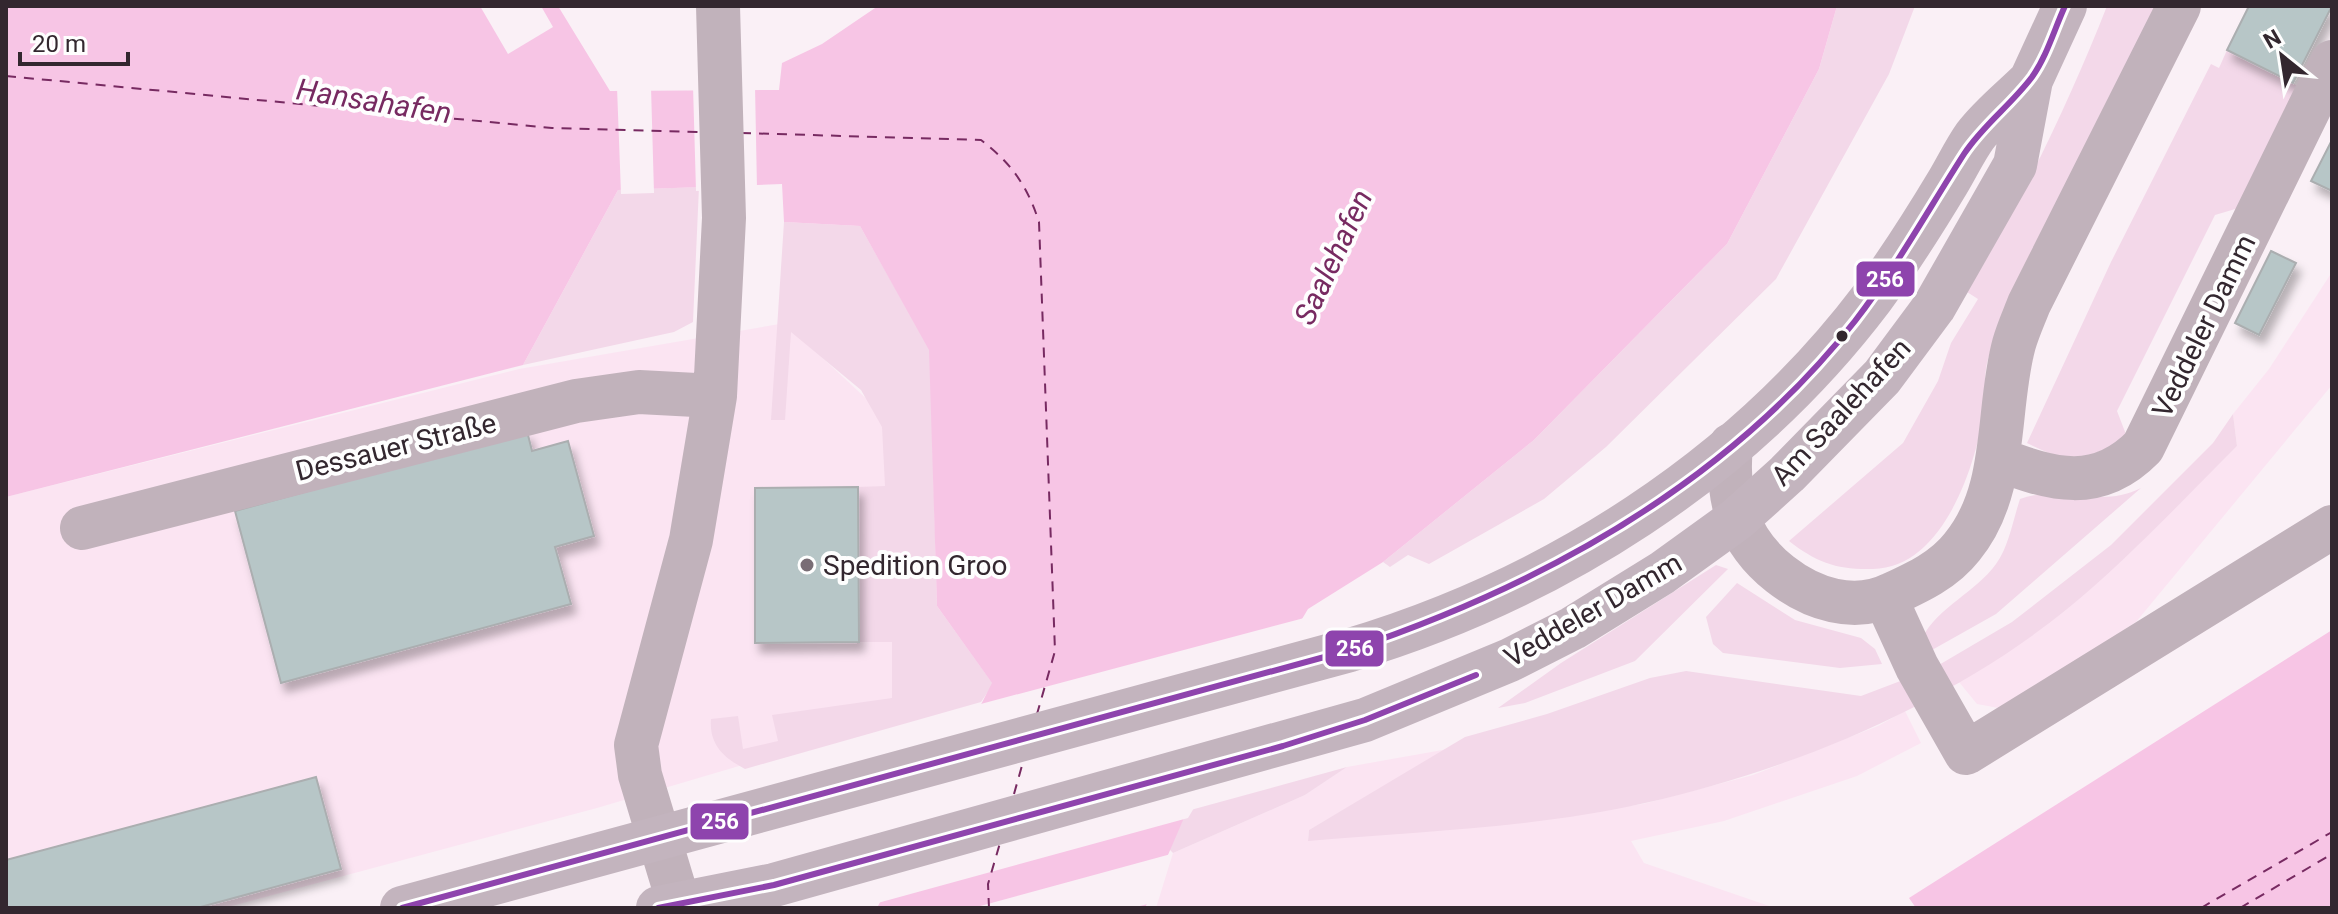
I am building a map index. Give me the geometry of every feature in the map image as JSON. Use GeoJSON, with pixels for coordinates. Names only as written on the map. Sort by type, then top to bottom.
{"type":"FeatureCollection","features":[{"type":"Feature","properties":{"kind":"main road","name":"Am Saalehafen"},"geometry":{"type":"LineString","coordinates":[[1737,519],[1882,377],[1934,307],[2015,165],[2031,80],[2065,6]]}},
{"type":"Feature","properties":{"kind":"main road","name":"Am Saalehafen"},"geometry":{"type":"LineString","coordinates":[[1731,445],[1835,345],[1905,251],[1975,136],[2031,80]]}},
{"type":"Feature","properties":{"kind":"main road","name":"Veddeler Damm"},"geometry":{"type":"LineString","coordinates":[[402,908],[1400,635],[1519,585],[1633,520],[1731,445]]}},
{"type":"Feature","properties":{"kind":"main road","name":"Veddeler Damm"},"geometry":{"type":"LineString","coordinates":[[668,906],[774,885],[1365,720],[1510,660],[1573,628],[1662,573],[1737,519]]}},
{"type":"Feature","properties":{"kind":"street"},"geometry":{"type":"LineString","coordinates":[[668,906],[659,837],[640,775],[636,745],[691,540],[715,396],[724,218],[718,6]]}},
{"type":"Feature","properties":{"kind":"street"},"geometry":{"type":"LineString","coordinates":[[1731,445],[1729,486],[1737,519],[1770,566],[1813,594],[1837,603],[1885,597],[1929,576],[1963,546],[1982,511],[1998,459],[2014,344],[2029,304],[2179,6]]}},
{"type":"Feature","properties":{"kind":"street","name":"Veddeler Damm"},"geometry":{"type":"LineString","coordinates":[[1998,459],[2042,476],[2081,478],[2109,474],[2143,447],[2332,62]]}},
{"type":"Feature","properties":{"kind":"street","name":"Dessauer Straße"},"geometry":{"type":"LineString","coordinates":[[82,528],[576,401],[639,392],[715,396]]}},
{"type":"Feature","properties":{"kind":"street"},"geometry":{"type":"LineString","coordinates":[[1885,597],[1917,667],[1966,753],[2332,527]]}},
{"type":"Feature","properties":{"kind":"shaded area"},"geometry":{"type":"Polygon","coordinates":[[[1837,6],[1915,6],[1889,74],[1776,279],[1606,447],[1544,499],[1429,564],[1408,555],[1390,567],[1383,562],[1534,440],[1727,244],[1819,69],[1837,6]]]}},
{"type":"Feature","properties":{"kind":"shaded area"},"geometry":{"type":"Polygon","coordinates":[[[2107,6],[2157,6],[2001,323],[1987,363],[1981,429],[1965,482],[1953,508],[1938,532],[1919,551],[1898,564],[1873,569],[1849,568],[1828,564],[1809,555],[1789,541],[1903,443],[1938,381],[1951,343],[1978,299],[1967,292],[2043,152],[2107,6]]]}},
{"type":"Feature","properties":{"kind":"shaded area"},"geometry":{"type":"Polygon","coordinates":[[[2227,50],[2300,87],[2242,207],[2215,215],[2117,411],[2127,437],[2101,451],[2078,457],[2055,455],[2027,443],[2111,262],[2211,64],[2219,68],[2227,50]]]}},
{"type":"Feature","properties":{"kind":"shaded area"},"geometry":{"type":"Polygon","coordinates":[[[699,187],[693,322],[674,332],[523,365],[618,190],[699,187]]]}},
{"type":"Feature","properties":{"kind":"shaded area"},"geometry":{"type":"Polygon","coordinates":[[[784,222],[860,226],[930,350],[937,606],[993,684],[981,702],[745,769],[719,750],[711,719],[738,716],[743,749],[778,741],[772,715],[892,698],[892,642],[859,642],[858,487],[885,486],[882,427],[861,390],[791,332],[785,420],[771,420],[784,222]]]}},
{"type":"Feature","properties":{"kind":"shaded area"},"geometry":{"type":"Polygon","coordinates":[[[2332,272],[2332,385],[2136,622],[2004,709],[1977,704],[1959,682],[2065,611],[2134,549],[2237,446],[2233,414],[2269,369],[2332,272]]]}},
{"type":"Feature","properties":{"kind":"shaded area"},"geometry":{"type":"Polygon","coordinates":[[[785,323],[887,418],[915,714],[597,808],[224,908],[6,908],[6,497],[519,369],[785,323]]]}},
{"type":"Feature","properties":{"kind":"shaded area"},"geometry":{"type":"Polygon","coordinates":[[[2233,414],[2237,446],[2089,591],[2020,644],[1971,676],[1866,730],[1756,772],[1645,803],[1520,823],[1308,841],[1309,830],[1465,737],[1547,714],[1650,678],[1686,671],[1861,696],[1932,669],[2012,622],[2111,545],[2213,443],[2233,414]]]}},
{"type":"Feature","properties":{"kind":"shaded area"},"geometry":{"type":"Polygon","coordinates":[[[2141,488],[1996,614],[1932,650],[1922,638],[1947,608],[1996,564],[2020,499],[2050,494],[2111,496],[2141,488]]]}},
{"type":"Feature","properties":{"kind":"shaded area"},"geometry":{"type":"Polygon","coordinates":[[[1716,565],[1728,569],[1635,661],[1525,703],[1498,708],[1561,663],[1716,565]]]}},
{"type":"Feature","properties":{"kind":"shaded area"},"geometry":{"type":"Polygon","coordinates":[[[1737,583],[1795,620],[1861,638],[1875,649],[1882,664],[1840,668],[1723,653],[1713,644],[1706,617],[1737,583]]]}},
{"type":"Feature","properties":{"kind":"shaded area"},"geometry":{"type":"Polygon","coordinates":[[[1905,711],[1921,743],[1857,776],[1724,821],[1631,841],[1644,863],[1775,908],[1156,908],[1173,853],[1305,795],[1347,767],[1448,749],[1309,830],[1308,840],[1502,824],[1643,804],[1753,775],[1878,726],[1905,711]]]}},
{"type":"Feature","properties":{"kind":"shaded area"},"geometry":{"type":"Polygon","coordinates":[[[1347,767],[1305,795],[1173,853],[1169,849],[1187,811],[1347,767]]]}},
{"type":"Feature","properties":{"kind":"water"},"geometry":{"type":"Polygon","coordinates":[[[6,6],[558,6],[610,91],[779,90],[782,63],[822,44],[878,6],[1837,6],[1819,69],[1727,244],[1534,440],[1383,562],[1308,609],[1187,811],[1145,908],[877,908],[992,683],[937,606],[929,350],[860,226],[784,222],[782,184],[618,190],[523,365],[6,497],[6,6]]]}},
{"type":"Feature","properties":{"kind":"water"},"geometry":{"type":"Polygon","coordinates":[[[2332,630],[2332,908],[1916,908],[1909,898],[2332,630]]]}},
{"type":"Feature","properties":{"kind":"pier"},"geometry":{"type":"Polygon","coordinates":[[[480,6],[541,6],[553,27],[508,54],[480,6]]]}},
{"type":"Feature","properties":{"kind":"pier"},"geometry":{"type":"Polygon","coordinates":[[[693,86],[755,86],[757,189],[696,191],[693,86]]]}},
{"type":"Feature","properties":{"kind":"pier"},"geometry":{"type":"Polygon","coordinates":[[[617,87],[651,87],[654,193],[621,194],[617,87]]]}},
{"type":"Feature","properties":{"kind":"pier"},"geometry":{"type":"Polygon","coordinates":[[[1308,617],[1188,818],[874,904],[977,705],[1308,617]]]}},
{"type":"Feature","properties":{"kind":"pier"},"geometry":{"type":"Polygon","coordinates":[[[1171,854],[1152,903],[1132,908],[973,908],[1171,854]]]}},
{"type":"Feature","properties":{"kind":"building"},"geometry":{"type":"Polygon","coordinates":[[[2249,6],[2332,6],[2293,83],[2227,50],[2249,6]]]}},
{"type":"Feature","properties":{"kind":"building"},"geometry":{"type":"Polygon","coordinates":[[[2332,140],[2332,191],[2311,181],[2332,140]]]}},
{"type":"Feature","properties":{"kind":"building"},"geometry":{"type":"Polygon","coordinates":[[[2271,251],[2296,263],[2259,335],[2235,323],[2271,251]]]}},
{"type":"Feature","properties":{"kind":"building"},"geometry":{"type":"Polygon","coordinates":[[[527,431],[532,451],[568,441],[594,536],[555,547],[571,604],[281,683],[235,511],[527,431]]]}},
{"type":"Feature","properties":{"kind":"building","name":"Spedition Groo"},"geometry":{"type":"Polygon","coordinates":[[[858,487],[859,642],[755,643],[755,488],[858,487]]]}},
{"type":"Feature","properties":{"kind":"building"},"geometry":{"type":"Polygon","coordinates":[[[316,777],[341,869],[197,908],[6,908],[6,860],[316,777]]]}},
{"type":"Feature","properties":{"kind":"ferry route"},"geometry":{"type":"LineString","coordinates":[[6,76],[552,128],[699,132]]}},
{"type":"Feature","properties":{"kind":"ferry route"},"geometry":{"type":"LineString","coordinates":[[741,133],[981,140],[1009,166],[1029,197],[1039,222],[1055,651],[1037,714]]}},
{"type":"Feature","properties":{"kind":"ferry route"},"geometry":{"type":"LineString","coordinates":[[1014,794],[1023,762]]}},
{"type":"Feature","properties":{"kind":"ferry route"},"geometry":{"type":"LineString","coordinates":[[2201,908],[2332,832]]}},
{"type":"Feature","properties":{"kind":"ferry route"},"geometry":{"type":"LineString","coordinates":[[989,908],[988,884],[1000,843]]}},
{"type":"Feature","properties":{"kind":"ferry route"},"geometry":{"type":"LineString","coordinates":[[2240,908],[2332,854]]}},
{"type":"Feature","properties":{"kind":"transit line","name":"256"},"geometry":{"type":"LineString","coordinates":[[402,908],[1350,650],[1422,624],[1561,560],[1627,522],[1690,480],[1749,432],[1804,379],[1870,301],[1964,154],[2032,77],[2065,6]]}},
{"type":"Feature","properties":{"kind":"transit line","name":"256"},"geometry":{"type":"LineString","coordinates":[[658,908],[774,885],[1283,746],[1365,720],[1476,675]]}},
{"type":"Feature","properties":{"kind":"place","name":"Spedition Groo"},"geometry":{"type":"Point","coordinates":[807,565]}},
{"type":"Feature","properties":{"kind":"water label","name":"Hansahafen"},"geometry":{"type":"Point","coordinates":[374,101]}},
{"type":"Feature","properties":{"kind":"water label","name":"Saalehafen"},"geometry":{"type":"Point","coordinates":[1333,257]}}]}
